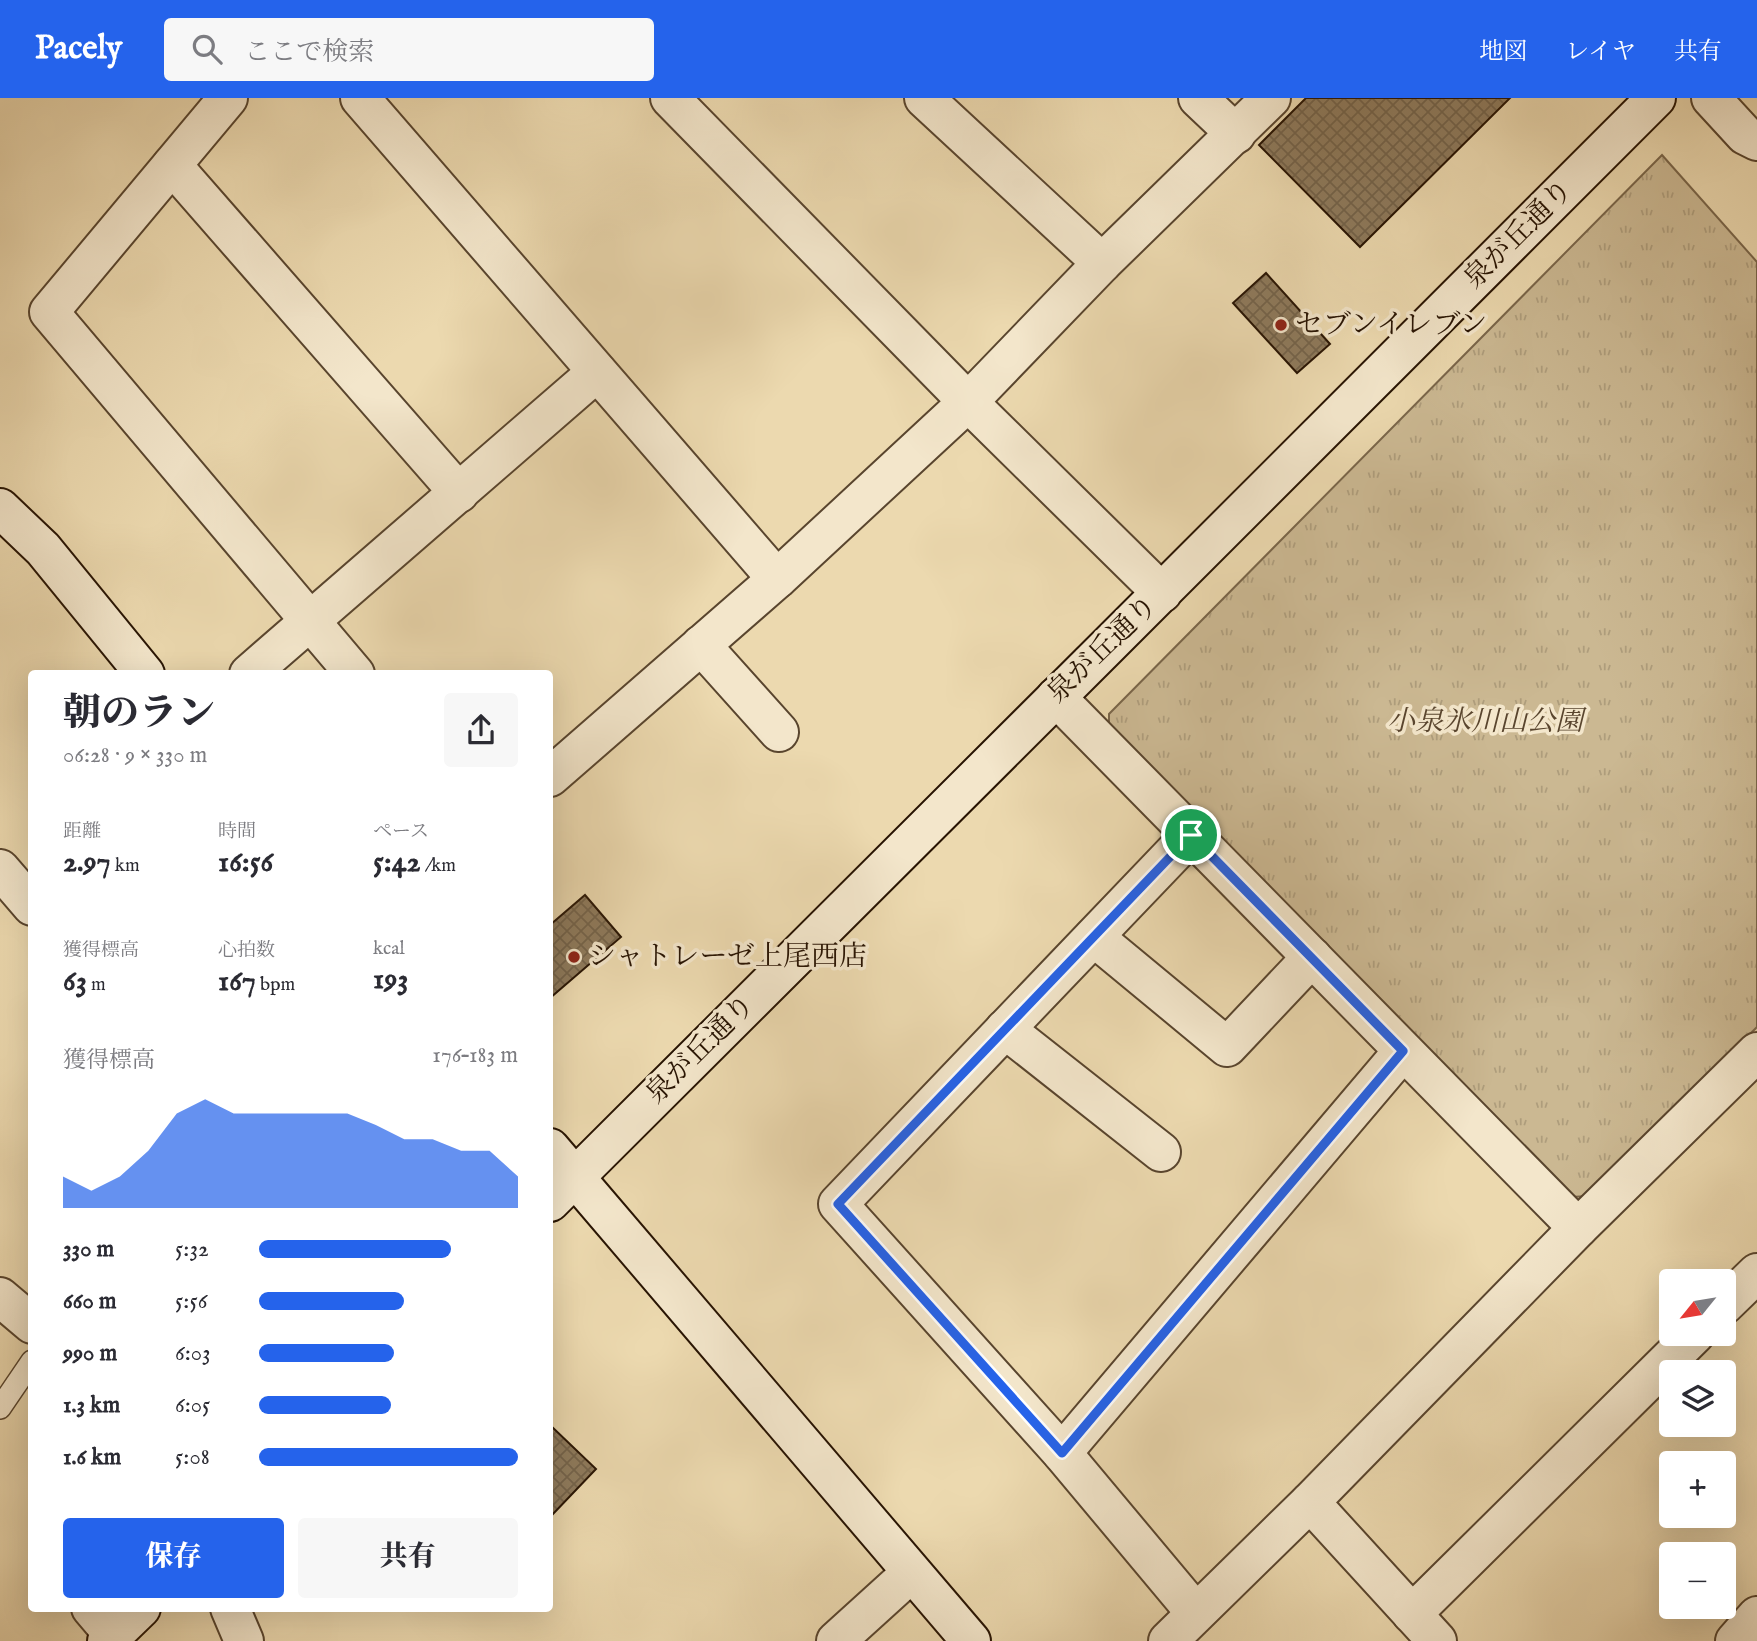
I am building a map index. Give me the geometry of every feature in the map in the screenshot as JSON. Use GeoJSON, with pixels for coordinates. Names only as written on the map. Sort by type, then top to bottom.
{"type":"FeatureCollection","features":[{"type":"Feature","properties":{"kind":"street"},"geometry":{"type":"LineString","coordinates":[[228,98],[49,312],[352,670]]}},
{"type":"Feature","properties":{"kind":"street"},"geometry":{"type":"LineString","coordinates":[[360,98],[777,579]]}},
{"type":"Feature","properties":{"kind":"street"},"geometry":{"type":"LineString","coordinates":[[670,98],[968,402],[1162,593]]}},
{"type":"Feature","properties":{"kind":"street"},"geometry":{"type":"LineString","coordinates":[[924,98],[1102,263]]}},
{"type":"Feature","properties":{"kind":"street"},"geometry":{"type":"LineString","coordinates":[[1198,98],[1236,134]]}},
{"type":"Feature","properties":{"kind":"street"},"geometry":{"type":"LineString","coordinates":[[553,774],[777,579],[968,402],[1102,263],[1271,98]]}},
{"type":"Feature","properties":{"kind":"street","name":"泉が丘通り"},"geometry":{"type":"LineString","coordinates":[[562,1189],[1656,98]]}},
{"type":"Feature","properties":{"kind":"street"},"geometry":{"type":"LineString","coordinates":[[1711,98],[1745,135],[1757,141]]}},
{"type":"Feature","properties":{"kind":"street"},"geometry":{"type":"LineString","coordinates":[[172,165],[459,493]]}},
{"type":"Feature","properties":{"kind":"street"},"geometry":{"type":"LineString","coordinates":[[254,670],[597,372]]}},
{"type":"Feature","properties":{"kind":"street"},"geometry":{"type":"LineString","coordinates":[[0,508],[43,549],[142,670]]}},
{"type":"Feature","properties":{"kind":"street"},"geometry":{"type":"LineString","coordinates":[[701,645],[779,732]]}},
{"type":"Feature","properties":{"kind":"street"},"geometry":{"type":"LineString","coordinates":[[1056,696],[1578,1228]]}},
{"type":"Feature","properties":{"kind":"street"},"geometry":{"type":"LineString","coordinates":[[1191,835],[838,1204],[1062,1453],[1195,1612]]}},
{"type":"Feature","properties":{"kind":"street"},"geometry":{"type":"LineString","coordinates":[[1094,937],[1227,1047],[1312,957]]}},
{"type":"Feature","properties":{"kind":"street"},"geometry":{"type":"LineString","coordinates":[[1005,1029],[1161,1152]]}},
{"type":"Feature","properties":{"kind":"street"},"geometry":{"type":"LineString","coordinates":[[1062,1453],[1403,1051]]}},
{"type":"Feature","properties":{"kind":"street"},"geometry":{"type":"LineString","coordinates":[[1168,1641],[1310,1502],[1578,1228],[1757,1052]]}},
{"type":"Feature","properties":{"kind":"street"},"geometry":{"type":"LineString","coordinates":[[553,1158],[562,1189],[971,1641]]}},
{"type":"Feature","properties":{"kind":"street"},"geometry":{"type":"LineString","coordinates":[[1736,1294],[1757,1273]]}},
{"type":"Feature","properties":{"kind":"street"},"geometry":{"type":"LineString","coordinates":[[0,1297],[28,1321]]}},
{"type":"Feature","properties":{"kind":"street"},"geometry":{"type":"LineString","coordinates":[[1310,1502],[1424,1627],[1684,1346]]}},
{"type":"Feature","properties":{"kind":"street"},"geometry":{"type":"LineString","coordinates":[[836,1641],[911,1573]]}},
{"type":"Feature","properties":{"kind":"street"},"geometry":{"type":"LineString","coordinates":[[104,1628],[134,1612]]}},
{"type":"Feature","properties":{"kind":"street"},"geometry":{"type":"LineString","coordinates":[[232,1612],[244,1641]]}},
{"type":"Feature","properties":{"kind":"street"},"geometry":{"type":"LineString","coordinates":[[1735,1641],[1757,1616]]}},
{"type":"Feature","properties":{"kind":"lane"},"geometry":{"type":"LineString","coordinates":[[0,1408],[28,1367]]}},
{"type":"Feature","properties":{"kind":"green space","name":"小泉氷川山公園"},"geometry":{"type":"Polygon","coordinates":[[[1662,155],[1757,262],[1757,1027],[1589,1196],[1571,1197],[1109,729],[1109,714],[1662,155]]]}},
{"type":"Feature","properties":{"kind":"building"},"geometry":{"type":"Polygon","coordinates":[[[1306,98],[1510,98],[1360,247],[1259,145],[1306,98]]]}},
{"type":"Feature","properties":{"kind":"building"},"geometry":{"type":"Polygon","coordinates":[[[1266,273],[1330,344],[1297,373],[1233,303],[1266,273]]]}},
{"type":"Feature","properties":{"kind":"building"},"geometry":{"type":"Polygon","coordinates":[[[585,895],[621,937],[553,995],[553,922],[585,895]]]}},
{"type":"Feature","properties":{"kind":"building"},"geometry":{"type":"Polygon","coordinates":[[[553,1428],[596,1469],[553,1514],[553,1428]]]}},
{"type":"Feature","properties":{"kind":"place","name":"セブンイレブン"},"geometry":{"type":"Point","coordinates":[1281,325]}},
{"type":"Feature","properties":{"kind":"place","name":"シャトレーゼ上尾西店"},"geometry":{"type":"Point","coordinates":[574,957]}},
{"type":"Feature","properties":{"kind":"route"},"geometry":{"type":"LineString","coordinates":[[1191,835],[1403,1051],[1062,1453],[838,1204],[1191,835]]}}]}
